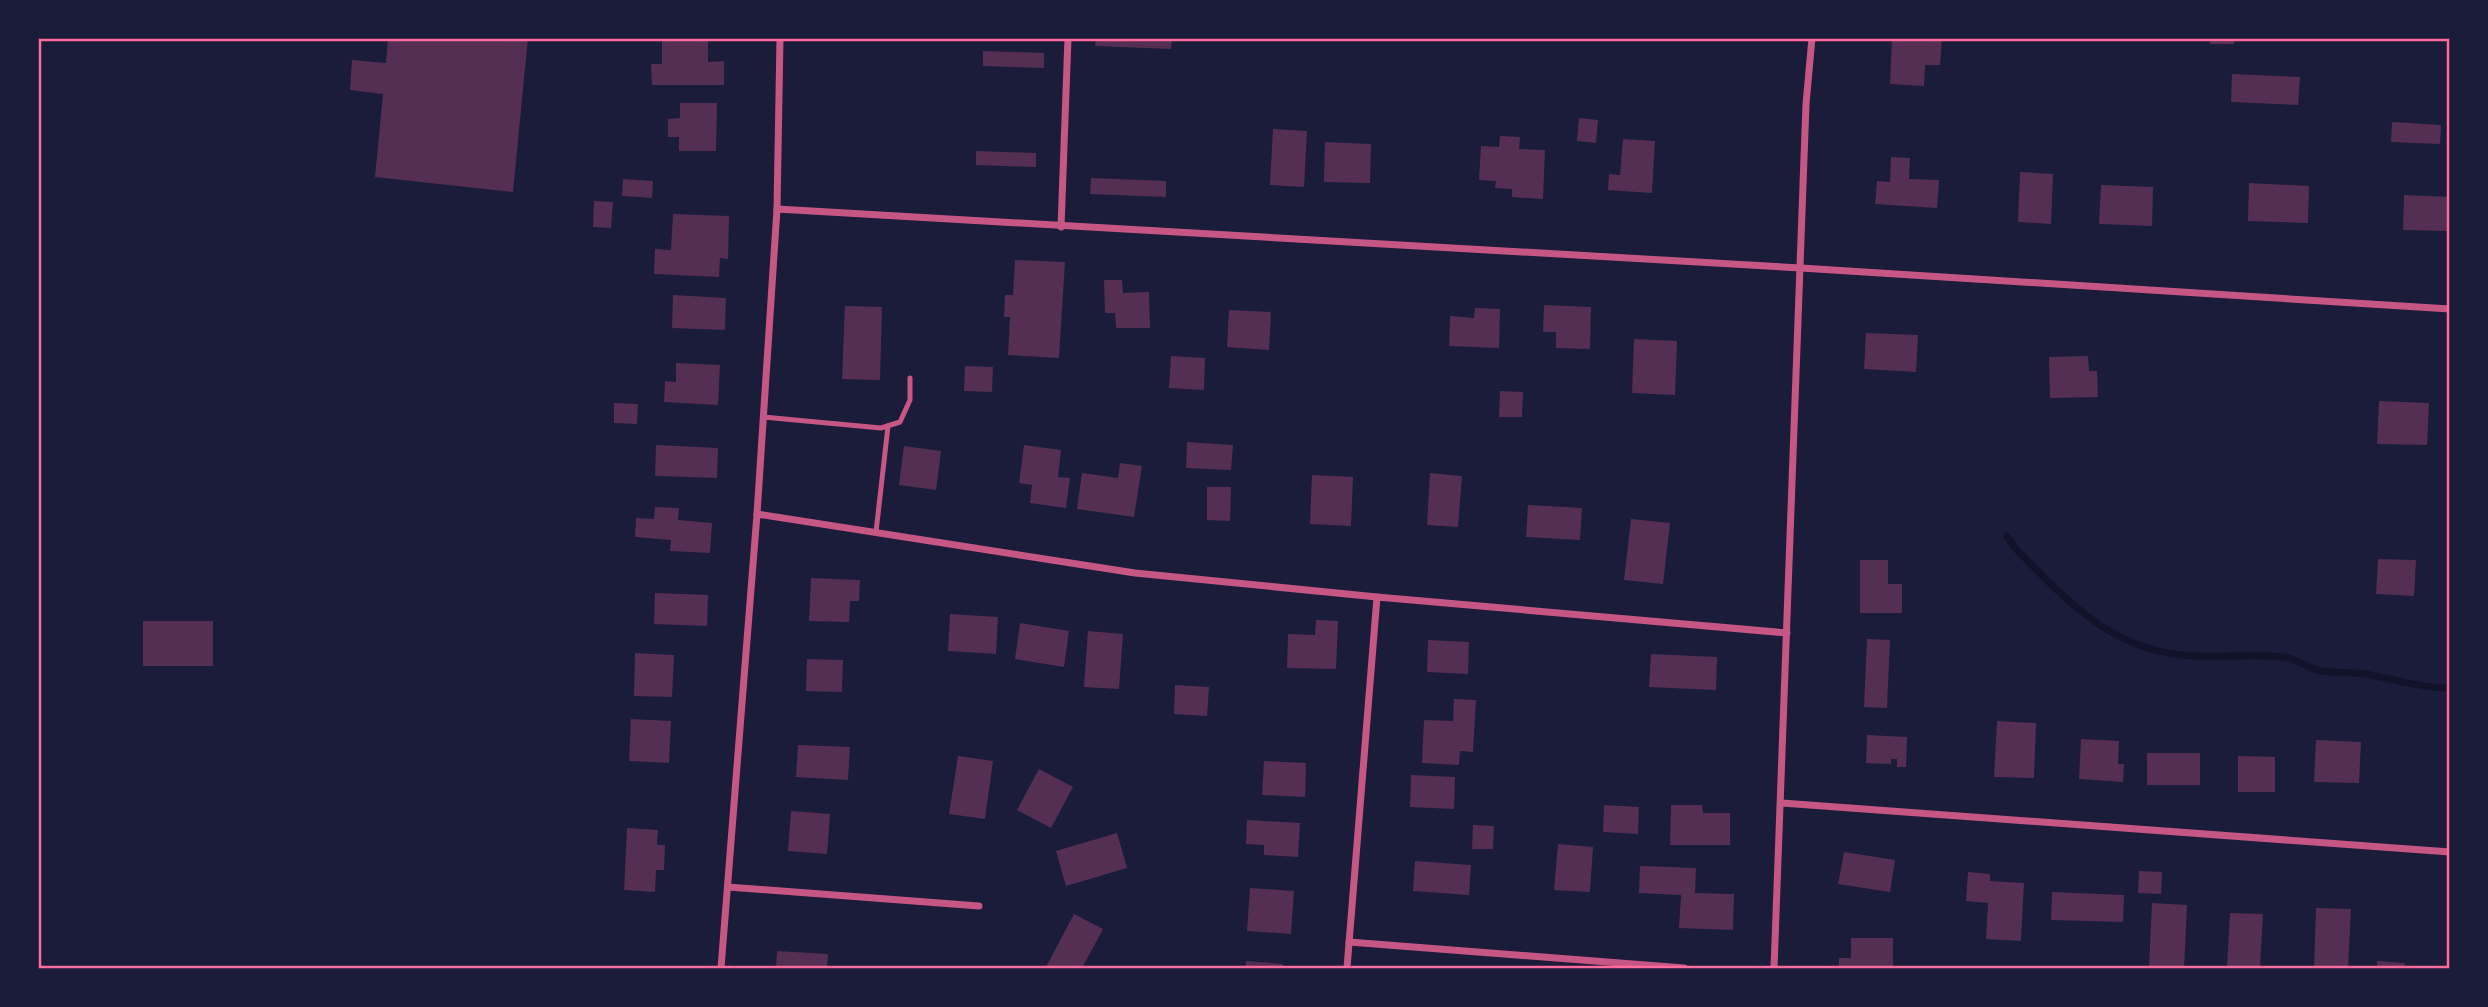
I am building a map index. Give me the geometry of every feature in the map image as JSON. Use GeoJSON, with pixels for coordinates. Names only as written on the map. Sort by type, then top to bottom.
{"type":"FeatureCollection","features":[{"type":"Feature","properties":{"kind":"street"},"geometry":{"type":"LineString","coordinates":[[721,968],[757,514],[777,209],[780,38]]}},
{"type":"Feature","properties":{"kind":"street"},"geometry":{"type":"LineString","coordinates":[[1061,227],[1068,38]]}},
{"type":"Feature","properties":{"kind":"street"},"geometry":{"type":"LineString","coordinates":[[1774,968],[1806,104],[1812,38]]}},
{"type":"Feature","properties":{"kind":"street"},"geometry":{"type":"LineString","coordinates":[[777,209],[1801,268],[2449,309]]}},
{"type":"Feature","properties":{"kind":"street"},"geometry":{"type":"LineString","coordinates":[[757,514],[1135,572],[1377,597],[1787,633]]}},
{"type":"Feature","properties":{"kind":"street"},"geometry":{"type":"LineString","coordinates":[[1348,968],[1377,597]]}},
{"type":"Feature","properties":{"kind":"street"},"geometry":{"type":"LineString","coordinates":[[1782,803],[2449,852]]}},
{"type":"Feature","properties":{"kind":"street"},"geometry":{"type":"LineString","coordinates":[[728,887],[979,906]]}},
{"type":"Feature","properties":{"kind":"street"},"geometry":{"type":"LineString","coordinates":[[1349,942],[1684,968]]}},
{"type":"Feature","properties":{"kind":"lane"},"geometry":{"type":"LineString","coordinates":[[763,417],[881,428],[900,422],[910,400],[910,378]]}},
{"type":"Feature","properties":{"kind":"lane"},"geometry":{"type":"LineString","coordinates":[[876,532],[888,426]]}},
{"type":"Feature","properties":{"kind":"building"},"geometry":{"type":"Polygon","coordinates":[[[388,38],[528,38],[513,192],[375,177],[383,94],[350,90],[352,60],[386,63],[388,38]]]}},
{"type":"Feature","properties":{"kind":"building"},"geometry":{"type":"Polygon","coordinates":[[[1096,38],[1172,38],[1171,49],[1095,46],[1096,38]]]}},
{"type":"Feature","properties":{"kind":"building"},"geometry":{"type":"Polygon","coordinates":[[[1892,38],[1942,38],[1940,65],[1925,65],[1924,86],[1890,84],[1892,38]]]}},
{"type":"Feature","properties":{"kind":"building"},"geometry":{"type":"Polygon","coordinates":[[[2210,38],[2234,38],[2234,44],[2210,44],[2210,38]]]}},
{"type":"Feature","properties":{"kind":"building"},"geometry":{"type":"Polygon","coordinates":[[[662,41],[708,41],[708,62],[724,61],[724,85],[652,85],[651,64],[662,64],[662,41]]]}},
{"type":"Feature","properties":{"kind":"building"},"geometry":{"type":"Polygon","coordinates":[[[983,51],[1044,53],[1044,68],[983,66],[983,51]]]}},
{"type":"Feature","properties":{"kind":"building"},"geometry":{"type":"Polygon","coordinates":[[[2232,74],[2300,77],[2298,105],[2231,102],[2232,74]]]}},
{"type":"Feature","properties":{"kind":"building"},"geometry":{"type":"Polygon","coordinates":[[[680,103],[717,103],[716,151],[679,151],[679,137],[668,137],[668,119],[680,118],[680,103]]]}},
{"type":"Feature","properties":{"kind":"building"},"geometry":{"type":"Polygon","coordinates":[[[1579,118],[1598,120],[1596,143],[1577,141],[1579,118]]]}},
{"type":"Feature","properties":{"kind":"building"},"geometry":{"type":"Polygon","coordinates":[[[2392,122],[2441,125],[2440,144],[2391,142],[2392,122]]]}},
{"type":"Feature","properties":{"kind":"building"},"geometry":{"type":"Polygon","coordinates":[[[1273,129],[1307,131],[1304,187],[1270,185],[1273,129]]]}},
{"type":"Feature","properties":{"kind":"building"},"geometry":{"type":"Polygon","coordinates":[[[1500,136],[1520,137],[1519,149],[1545,150],[1543,199],[1512,197],[1512,189],[1495,188],[1496,181],[1479,180],[1481,146],[1499,147],[1500,136]]]}},
{"type":"Feature","properties":{"kind":"building"},"geometry":{"type":"Polygon","coordinates":[[[1623,139],[1655,141],[1652,193],[1608,190],[1609,174],[1620,175],[1623,139]]]}},
{"type":"Feature","properties":{"kind":"building"},"geometry":{"type":"Polygon","coordinates":[[[1325,142],[1371,144],[1370,183],[1324,182],[1325,142]]]}},
{"type":"Feature","properties":{"kind":"building"},"geometry":{"type":"Polygon","coordinates":[[[976,151],[1036,153],[1036,167],[976,165],[976,151]]]}},
{"type":"Feature","properties":{"kind":"building"},"geometry":{"type":"Polygon","coordinates":[[[1891,157],[1910,158],[1909,179],[1939,180],[1937,208],[1875,204],[1877,181],[1890,182],[1891,157]]]}},
{"type":"Feature","properties":{"kind":"building"},"geometry":{"type":"Polygon","coordinates":[[[2020,172],[2053,174],[2051,224],[2018,222],[2020,172]]]}},
{"type":"Feature","properties":{"kind":"building"},"geometry":{"type":"Polygon","coordinates":[[[1091,178],[1166,181],[1166,197],[1090,194],[1091,178]]]}},
{"type":"Feature","properties":{"kind":"building"},"geometry":{"type":"Polygon","coordinates":[[[623,179],[653,181],[652,198],[622,196],[623,179]]]}},
{"type":"Feature","properties":{"kind":"building"},"geometry":{"type":"Polygon","coordinates":[[[2249,183],[2309,186],[2308,223],[2248,221],[2249,183]]]}},
{"type":"Feature","properties":{"kind":"building"},"geometry":{"type":"Polygon","coordinates":[[[2101,185],[2153,187],[2152,226],[2099,224],[2101,185]]]}},
{"type":"Feature","properties":{"kind":"building"},"geometry":{"type":"Polygon","coordinates":[[[2404,195],[2450,197],[2450,231],[2403,230],[2404,195]]]}},
{"type":"Feature","properties":{"kind":"building"},"geometry":{"type":"Polygon","coordinates":[[[594,201],[613,202],[611,228],[593,227],[594,201]]]}},
{"type":"Feature","properties":{"kind":"building"},"geometry":{"type":"Polygon","coordinates":[[[673,214],[729,216],[728,259],[720,258],[719,277],[654,274],[655,249],[671,250],[673,214]]]}},
{"type":"Feature","properties":{"kind":"building"},"geometry":{"type":"Polygon","coordinates":[[[1015,260],[1065,262],[1059,358],[1008,355],[1010,317],[1004,317],[1005,295],[1013,295],[1015,260]]]}},
{"type":"Feature","properties":{"kind":"building"},"geometry":{"type":"Polygon","coordinates":[[[1104,280],[1122,280],[1123,293],[1149,292],[1150,328],[1116,328],[1115,313],[1105,313],[1104,280]]]}},
{"type":"Feature","properties":{"kind":"building"},"geometry":{"type":"Polygon","coordinates":[[[673,295],[726,298],[725,330],[672,328],[673,295]]]}},
{"type":"Feature","properties":{"kind":"building"},"geometry":{"type":"Polygon","coordinates":[[[1544,305],[1591,307],[1590,349],[1556,348],[1556,332],[1543,332],[1544,305]]]}},
{"type":"Feature","properties":{"kind":"building"},"geometry":{"type":"Polygon","coordinates":[[[845,306],[882,307],[880,380],[842,379],[845,306]]]}},
{"type":"Feature","properties":{"kind":"building"},"geometry":{"type":"Polygon","coordinates":[[[1475,308],[1500,309],[1499,348],[1449,346],[1450,316],[1474,318],[1475,308]]]}},
{"type":"Feature","properties":{"kind":"building"},"geometry":{"type":"Polygon","coordinates":[[[1229,310],[1271,312],[1269,350],[1227,347],[1229,310]]]}},
{"type":"Feature","properties":{"kind":"building"},"geometry":{"type":"Polygon","coordinates":[[[1866,333],[1918,335],[1916,372],[1864,369],[1866,333]]]}},
{"type":"Feature","properties":{"kind":"building"},"geometry":{"type":"Polygon","coordinates":[[[1634,339],[1677,341],[1675,395],[1632,393],[1634,339]]]}},
{"type":"Feature","properties":{"kind":"building"},"geometry":{"type":"Polygon","coordinates":[[[1171,356],[1205,358],[1204,390],[1169,388],[1171,356]]]}},
{"type":"Feature","properties":{"kind":"building"},"geometry":{"type":"Polygon","coordinates":[[[2088,356],[2089,371],[2097,371],[2098,397],[2050,398],[2049,357],[2088,356]]]}},
{"type":"Feature","properties":{"kind":"building"},"geometry":{"type":"Polygon","coordinates":[[[676,363],[720,365],[718,405],[664,402],[665,381],[676,382],[676,363]]]}},
{"type":"Feature","properties":{"kind":"building"},"geometry":{"type":"Polygon","coordinates":[[[965,366],[993,367],[992,392],[964,391],[965,366]]]}},
{"type":"Feature","properties":{"kind":"building"},"geometry":{"type":"Polygon","coordinates":[[[1500,391],[1523,392],[1522,417],[1499,417],[1500,391]]]}},
{"type":"Feature","properties":{"kind":"building"},"geometry":{"type":"Polygon","coordinates":[[[2379,401],[2429,403],[2427,445],[2377,444],[2379,401]]]}},
{"type":"Feature","properties":{"kind":"building"},"geometry":{"type":"Polygon","coordinates":[[[614,403],[638,404],[637,424],[614,423],[614,403]]]}},
{"type":"Feature","properties":{"kind":"building"},"geometry":{"type":"Polygon","coordinates":[[[1187,442],[1233,445],[1231,470],[1186,468],[1187,442]]]}},
{"type":"Feature","properties":{"kind":"building"},"geometry":{"type":"Polygon","coordinates":[[[656,445],[718,448],[717,478],[655,476],[656,445]]]}},
{"type":"Feature","properties":{"kind":"building"},"geometry":{"type":"Polygon","coordinates":[[[1024,445],[1061,450],[1058,477],[1070,478],[1066,508],[1030,503],[1032,485],[1019,483],[1024,445]]]}},
{"type":"Feature","properties":{"kind":"building"},"geometry":{"type":"Polygon","coordinates":[[[904,446],[941,451],[936,490],[899,485],[904,446]]]}},
{"type":"Feature","properties":{"kind":"building"},"geometry":{"type":"Polygon","coordinates":[[[1120,463],[1142,466],[1134,517],[1077,509],[1082,473],[1118,478],[1120,463]]]}},
{"type":"Feature","properties":{"kind":"building"},"geometry":{"type":"Polygon","coordinates":[[[1430,473],[1462,476],[1458,527],[1427,525],[1430,473]]]}},
{"type":"Feature","properties":{"kind":"building"},"geometry":{"type":"Polygon","coordinates":[[[1312,475],[1353,477],[1351,526],[1310,524],[1312,475]]]}},
{"type":"Feature","properties":{"kind":"building"},"geometry":{"type":"Polygon","coordinates":[[[1207,487],[1231,487],[1230,521],[1207,520],[1207,487]]]}},
{"type":"Feature","properties":{"kind":"building"},"geometry":{"type":"Polygon","coordinates":[[[1528,505],[1582,508],[1580,540],[1526,537],[1528,505]]]}},
{"type":"Feature","properties":{"kind":"building"},"geometry":{"type":"Polygon","coordinates":[[[655,507],[679,508],[678,520],[712,523],[710,553],[670,551],[671,540],[635,537],[636,518],[654,519],[655,507]]]}},
{"type":"Feature","properties":{"kind":"building"},"geometry":{"type":"Polygon","coordinates":[[[1631,519],[1670,523],[1663,584],[1624,580],[1631,519]]]}},
{"type":"Feature","properties":{"kind":"building"},"geometry":{"type":"Polygon","coordinates":[[[2378,559],[2416,560],[2414,596],[2376,594],[2378,559]]]}},
{"type":"Feature","properties":{"kind":"building"},"geometry":{"type":"Polygon","coordinates":[[[1860,560],[1888,560],[1888,584],[1902,584],[1902,613],[1860,613],[1860,560]]]}},
{"type":"Feature","properties":{"kind":"building"},"geometry":{"type":"Polygon","coordinates":[[[811,578],[860,580],[859,601],[850,601],[849,622],[809,621],[811,578]]]}},
{"type":"Feature","properties":{"kind":"building"},"geometry":{"type":"Polygon","coordinates":[[[655,593],[708,595],[707,626],[654,624],[655,593]]]}},
{"type":"Feature","properties":{"kind":"building"},"geometry":{"type":"Polygon","coordinates":[[[950,614],[998,617],[996,654],[948,651],[950,614]]]}},
{"type":"Feature","properties":{"kind":"building"},"geometry":{"type":"Polygon","coordinates":[[[1316,620],[1338,621],[1336,669],[1287,668],[1288,634],[1315,635],[1316,620]]]}},
{"type":"Feature","properties":{"kind":"building"},"geometry":{"type":"Polygon","coordinates":[[[143,621],[213,621],[213,666],[143,666],[143,621]]]}},
{"type":"Feature","properties":{"kind":"building"},"geometry":{"type":"Polygon","coordinates":[[[1020,623],[1069,631],[1064,667],[1015,659],[1020,623]]]}},
{"type":"Feature","properties":{"kind":"building"},"geometry":{"type":"Polygon","coordinates":[[[1088,631],[1123,634],[1119,689],[1084,687],[1088,631]]]}},
{"type":"Feature","properties":{"kind":"building"},"geometry":{"type":"Polygon","coordinates":[[[1867,639],[1890,640],[1887,708],[1864,707],[1867,639]]]}},
{"type":"Feature","properties":{"kind":"building"},"geometry":{"type":"Polygon","coordinates":[[[1428,640],[1469,642],[1468,674],[1427,672],[1428,640]]]}},
{"type":"Feature","properties":{"kind":"building"},"geometry":{"type":"Polygon","coordinates":[[[635,653],[674,655],[672,697],[634,696],[635,653]]]}},
{"type":"Feature","properties":{"kind":"building"},"geometry":{"type":"Polygon","coordinates":[[[1651,654],[1717,657],[1716,690],[1649,687],[1651,654]]]}},
{"type":"Feature","properties":{"kind":"building"},"geometry":{"type":"Polygon","coordinates":[[[807,659],[843,660],[842,692],[806,691],[807,659]]]}},
{"type":"Feature","properties":{"kind":"building"},"geometry":{"type":"Polygon","coordinates":[[[1175,685],[1209,687],[1207,716],[1174,714],[1175,685]]]}},
{"type":"Feature","properties":{"kind":"building"},"geometry":{"type":"Polygon","coordinates":[[[1454,699],[1476,700],[1473,752],[1460,751],[1459,765],[1422,763],[1424,720],[1453,721],[1454,699]]]}},
{"type":"Feature","properties":{"kind":"building"},"geometry":{"type":"Polygon","coordinates":[[[631,719],[671,721],[669,763],[629,761],[631,719]]]}},
{"type":"Feature","properties":{"kind":"building"},"geometry":{"type":"Polygon","coordinates":[[[1997,721],[2036,723],[2034,778],[1994,777],[1997,721]]]}},
{"type":"Feature","properties":{"kind":"building"},"geometry":{"type":"Polygon","coordinates":[[[1867,735],[1907,737],[1906,767],[1897,767],[1897,759],[1891,759],[1891,764],[1866,763],[1867,735]]]}},
{"type":"Feature","properties":{"kind":"building"},"geometry":{"type":"Polygon","coordinates":[[[2081,739],[2119,741],[2118,764],[2124,764],[2123,782],[2079,779],[2081,739]]]}},
{"type":"Feature","properties":{"kind":"building"},"geometry":{"type":"Polygon","coordinates":[[[2316,740],[2361,742],[2359,783],[2314,782],[2316,740]]]}},
{"type":"Feature","properties":{"kind":"building"},"geometry":{"type":"Polygon","coordinates":[[[798,745],[850,747],[848,780],[796,777],[798,745]]]}},
{"type":"Feature","properties":{"kind":"building"},"geometry":{"type":"Polygon","coordinates":[[[2147,753],[2200,753],[2200,785],[2147,785],[2147,753]]]}},
{"type":"Feature","properties":{"kind":"building"},"geometry":{"type":"Polygon","coordinates":[[[958,756],[993,761],[985,819],[949,814],[958,756]]]}},
{"type":"Feature","properties":{"kind":"building"},"geometry":{"type":"Polygon","coordinates":[[[2238,756],[2275,757],[2275,792],[2238,792],[2238,756]]]}},
{"type":"Feature","properties":{"kind":"building"},"geometry":{"type":"Polygon","coordinates":[[[1264,761],[1306,763],[1305,797],[1262,795],[1264,761]]]}},
{"type":"Feature","properties":{"kind":"building"},"geometry":{"type":"Polygon","coordinates":[[[1039,769],[1073,787],[1051,828],[1017,810],[1039,769]]]}},
{"type":"Feature","properties":{"kind":"building"},"geometry":{"type":"Polygon","coordinates":[[[1411,775],[1455,777],[1454,809],[1410,807],[1411,775]]]}},
{"type":"Feature","properties":{"kind":"building"},"geometry":{"type":"Polygon","coordinates":[[[1604,805],[1639,807],[1638,834],[1603,832],[1604,805]]]}},
{"type":"Feature","properties":{"kind":"building"},"geometry":{"type":"Polygon","coordinates":[[[1671,805],[1702,805],[1703,813],[1730,813],[1730,845],[1670,845],[1671,805]]]}},
{"type":"Feature","properties":{"kind":"building"},"geometry":{"type":"Polygon","coordinates":[[[791,811],[830,814],[827,854],[788,851],[791,811]]]}},
{"type":"Feature","properties":{"kind":"building"},"geometry":{"type":"Polygon","coordinates":[[[1247,820],[1300,823],[1298,857],[1264,855],[1264,845],[1246,844],[1247,820]]]}},
{"type":"Feature","properties":{"kind":"building"},"geometry":{"type":"Polygon","coordinates":[[[1473,825],[1494,826],[1493,849],[1472,849],[1473,825]]]}},
{"type":"Feature","properties":{"kind":"building"},"geometry":{"type":"Polygon","coordinates":[[[627,828],[658,830],[657,845],[665,845],[664,870],[656,870],[655,892],[624,890],[627,828]]]}},
{"type":"Feature","properties":{"kind":"building"},"geometry":{"type":"Polygon","coordinates":[[[1117,833],[1127,868],[1066,886],[1056,851],[1117,833]]]}},
{"type":"Feature","properties":{"kind":"building"},"geometry":{"type":"Polygon","coordinates":[[[1558,844],[1593,847],[1590,892],[1554,890],[1558,844]]]}},
{"type":"Feature","properties":{"kind":"building"},"geometry":{"type":"Polygon","coordinates":[[[1844,852],[1895,860],[1890,892],[1838,884],[1844,852]]]}},
{"type":"Feature","properties":{"kind":"building"},"geometry":{"type":"Polygon","coordinates":[[[1415,861],[1471,865],[1469,895],[1413,891],[1415,861]]]}},
{"type":"Feature","properties":{"kind":"building"},"geometry":{"type":"Polygon","coordinates":[[[1640,866],[1696,868],[1695,893],[1734,894],[1733,930],[1679,928],[1681,895],[1639,893],[1640,866]]]}},
{"type":"Feature","properties":{"kind":"building"},"geometry":{"type":"Polygon","coordinates":[[[2139,871],[2162,872],[2161,894],[2138,893],[2139,871]]]}},
{"type":"Feature","properties":{"kind":"building"},"geometry":{"type":"Polygon","coordinates":[[[1968,872],[1990,874],[1990,881],[2024,883],[2021,941],[1986,939],[1988,903],[1966,901],[1968,872]]]}},
{"type":"Feature","properties":{"kind":"building"},"geometry":{"type":"Polygon","coordinates":[[[1250,888],[1294,891],[1291,934],[1247,931],[1250,888]]]}},
{"type":"Feature","properties":{"kind":"building"},"geometry":{"type":"Polygon","coordinates":[[[2052,892],[2124,895],[2123,922],[2051,920],[2052,892]]]}},
{"type":"Feature","properties":{"kind":"building"},"geometry":{"type":"Polygon","coordinates":[[[2152,903],[2187,905],[2184,968],[2149,968],[2152,903]]]}},
{"type":"Feature","properties":{"kind":"building"},"geometry":{"type":"Polygon","coordinates":[[[2316,908],[2351,909],[2348,968],[2314,968],[2316,908]]]}},
{"type":"Feature","properties":{"kind":"building"},"geometry":{"type":"Polygon","coordinates":[[[2230,913],[2263,914],[2260,968],[2227,968],[2230,913]]]}},
{"type":"Feature","properties":{"kind":"building"},"geometry":{"type":"Polygon","coordinates":[[[1074,914],[1103,929],[1082,968],[1046,967],[1074,914]]]}},
{"type":"Feature","properties":{"kind":"building"},"geometry":{"type":"Polygon","coordinates":[[[1851,938],[1893,938],[1893,968],[1839,968],[1839,958],[1851,958],[1851,938]]]}},
{"type":"Feature","properties":{"kind":"building"},"geometry":{"type":"Polygon","coordinates":[[[777,951],[828,954],[827,968],[776,968],[777,951]]]}},
{"type":"Feature","properties":{"kind":"building"},"geometry":{"type":"Polygon","coordinates":[[[1246,961],[1283,964],[1283,968],[1245,968],[1246,961]]]}},
{"type":"Feature","properties":{"kind":"building"},"geometry":{"type":"Polygon","coordinates":[[[2377,961],[2405,963],[2404,968],[2377,968],[2377,961]]]}},
{"type":"Feature","properties":{"kind":"waterway"},"geometry":{"type":"LineString","coordinates":[[2007,536],[2014,547],[2069,601],[2108,630],[2130,642],[2181,655],[2282,657],[2317,670],[2359,673],[2418,685],[2450,688]]}}]}
